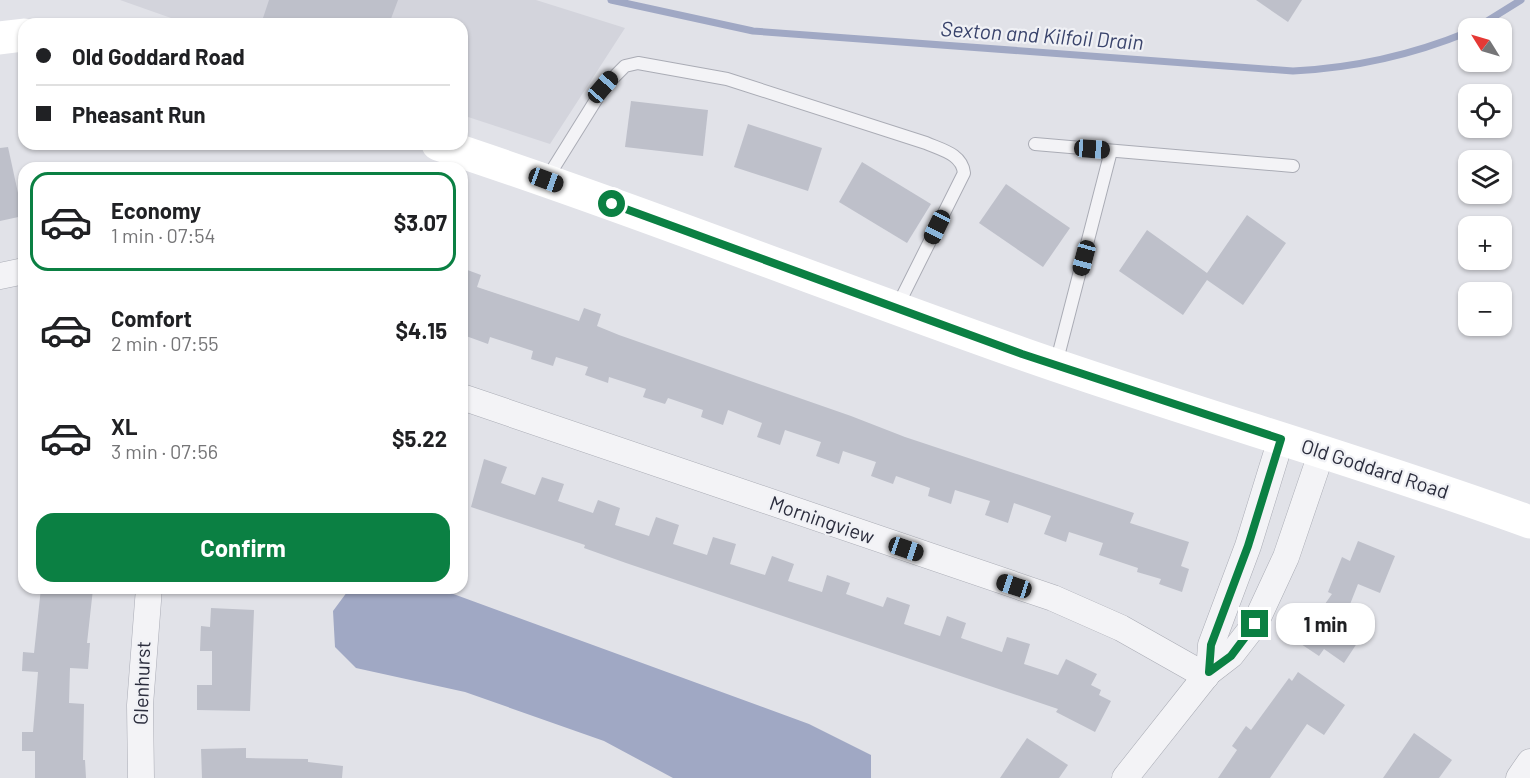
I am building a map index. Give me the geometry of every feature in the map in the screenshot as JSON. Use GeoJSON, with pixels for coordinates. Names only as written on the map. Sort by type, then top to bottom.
{"type":"FeatureCollection","features":[{"type":"Feature","properties":{"kind":"street"},"geometry":{"type":"LineString","coordinates":[[0,38],[18,36]]}},
{"type":"Feature","properties":{"kind":"street","name":"Old Goddard Road"},"geometry":{"type":"LineString","coordinates":[[456,150],[546,180],[1056,365],[1426,484],[1530,522]]}},
{"type":"Feature","properties":{"kind":"street"},"geometry":{"type":"LineString","coordinates":[[0,276],[18,272]]}},
{"type":"Feature","properties":{"kind":"street","name":"Morningview"},"geometry":{"type":"LineString","coordinates":[[468,399],[1053,598],[1121,628],[1208,674]]}},
{"type":"Feature","properties":{"kind":"street"},"geometry":{"type":"LineString","coordinates":[[1208,674],[1211,645],[1248,546],[1281,439]]}},
{"type":"Feature","properties":{"kind":"street"},"geometry":{"type":"LineString","coordinates":[[1125,778],[1208,674],[1231,656],[1255,624],[1286,557],[1322,451]]}},
{"type":"Feature","properties":{"kind":"street"},"geometry":{"type":"LineString","coordinates":[[1248,546],[1286,557]]}},
{"type":"Feature","properties":{"kind":"street","name":"Glenhurst"},"geometry":{"type":"LineString","coordinates":[[141,778],[140,705],[149,594]]}},
{"type":"Feature","properties":{"kind":"street"},"geometry":{"type":"LineString","coordinates":[[1519,778],[1530,762]]}},
{"type":"Feature","properties":{"kind":"lane"},"geometry":{"type":"LineString","coordinates":[[546,180],[603,87],[625,66],[638,63],[728,79],[926,143],[956,156],[963,165],[964,173],[897,308]]}},
{"type":"Feature","properties":{"kind":"lane"},"geometry":{"type":"LineString","coordinates":[[1035,144],[1293,166]]}},
{"type":"Feature","properties":{"kind":"lane"},"geometry":{"type":"LineString","coordinates":[[1056,365],[1111,151]]}},
{"type":"Feature","properties":{"kind":"shaded area"},"geometry":{"type":"Polygon","coordinates":[[[120,0],[536,0],[625,28],[550,144],[468,117],[468,18],[171,18],[120,0]]]}},
{"type":"Feature","properties":{"kind":"water"},"geometry":{"type":"Polygon","coordinates":[[[346,594],[453,594],[809,724],[871,755],[871,778],[673,778],[604,741],[465,692],[356,668],[335,647],[333,611],[346,594]]]}},
{"type":"Feature","properties":{"kind":"building"},"geometry":{"type":"Polygon","coordinates":[[[269,0],[398,0],[391,18],[263,18],[269,0]]]}},
{"type":"Feature","properties":{"kind":"building"},"geometry":{"type":"Polygon","coordinates":[[[1256,0],[1302,0],[1288,22],[1256,0]]]}},
{"type":"Feature","properties":{"kind":"building"},"geometry":{"type":"Polygon","coordinates":[[[631,101],[708,110],[703,156],[625,147],[631,101]]]}},
{"type":"Feature","properties":{"kind":"building"},"geometry":{"type":"Polygon","coordinates":[[[748,124],[822,148],[808,191],[734,167],[748,124]]]}},
{"type":"Feature","properties":{"kind":"building"},"geometry":{"type":"Polygon","coordinates":[[[8,147],[18,193],[18,217],[0,221],[0,148],[8,147]]]}},
{"type":"Feature","properties":{"kind":"building"},"geometry":{"type":"Polygon","coordinates":[[[862,162],[931,204],[907,243],[839,202],[862,162]]]}},
{"type":"Feature","properties":{"kind":"building"},"geometry":{"type":"Polygon","coordinates":[[[1006,184],[1070,228],[1043,267],[979,223],[1006,184]]]}},
{"type":"Feature","properties":{"kind":"building"},"geometry":{"type":"Polygon","coordinates":[[[1247,215],[1286,243],[1243,305],[1207,280],[1183,315],[1119,271],[1147,230],[1207,273],[1247,215]]]}},
{"type":"Feature","properties":{"kind":"building"},"geometry":{"type":"Polygon","coordinates":[[[468,270],[481,275],[477,287],[579,321],[584,308],[601,314],[597,326],[619,335],[905,437],[1134,513],[1130,523],[1189,542],[1181,566],[1189,569],[1182,592],[1159,584],[1161,579],[1137,572],[1138,568],[1099,555],[1103,543],[1069,532],[1066,542],[1044,534],[1051,516],[1014,503],[1008,523],[985,515],[990,501],[955,490],[951,504],[928,496],[930,488],[896,476],[893,484],[871,476],[876,462],[843,451],[839,464],[816,456],[821,442],[785,430],[780,445],[757,437],[762,423],[728,410],[723,425],[701,417],[703,410],[668,398],[665,404],[643,397],[646,389],[609,377],[608,383],[585,375],[588,367],[556,357],[553,366],[531,359],[533,351],[490,337],[488,344],[468,337],[468,270]]]}},
{"type":"Feature","properties":{"kind":"building"},"geometry":{"type":"Polygon","coordinates":[[[484,459],[507,467],[501,483],[535,495],[542,477],[564,484],[558,501],[593,513],[598,500],[620,508],[615,525],[649,536],[656,517],[679,525],[673,544],[707,555],[713,537],[736,544],[730,564],[765,575],[772,556],[794,564],[788,581],[822,592],[827,575],[850,583],[846,594],[883,607],[887,597],[910,605],[904,624],[940,636],[947,616],[966,623],[961,638],[1002,652],[1007,637],[1030,644],[1024,664],[1058,675],[1066,659],[1097,674],[1091,685],[1101,690],[1099,695],[1111,701],[1095,732],[1056,712],[1058,709],[626,563],[584,548],[585,545],[471,507],[484,459]]]}},
{"type":"Feature","properties":{"kind":"building"},"geometry":{"type":"Polygon","coordinates":[[[1358,541],[1395,556],[1380,593],[1358,584],[1345,617],[1365,631],[1344,663],[1324,649],[1319,656],[1298,642],[1332,594],[1328,592],[1342,557],[1350,561],[1358,541]]]}},
{"type":"Feature","properties":{"kind":"building"},"geometry":{"type":"Polygon","coordinates":[[[40,594],[92,594],[87,643],[90,643],[88,669],[70,668],[69,703],[84,704],[83,760],[85,760],[86,778],[35,778],[35,751],[22,751],[22,732],[33,732],[38,672],[22,671],[23,652],[34,653],[40,594]]]}},
{"type":"Feature","properties":{"kind":"building"},"geometry":{"type":"Polygon","coordinates":[[[211,608],[254,610],[250,711],[197,710],[197,685],[212,685],[212,651],[200,651],[201,626],[210,627],[211,608]]]}},
{"type":"Feature","properties":{"kind":"building"},"geometry":{"type":"Polygon","coordinates":[[[1298,672],[1345,705],[1324,735],[1307,724],[1270,778],[1218,778],[1237,750],[1232,746],[1246,726],[1251,730],[1289,678],[1292,681],[1298,672]]]}},
{"type":"Feature","properties":{"kind":"building"},"geometry":{"type":"Polygon","coordinates":[[[1414,733],[1452,760],[1439,778],[1383,778],[1414,733]]]}},
{"type":"Feature","properties":{"kind":"building"},"geometry":{"type":"Polygon","coordinates":[[[1027,738],[1068,765],[1059,778],[1000,778],[1027,738]]]}},
{"type":"Feature","properties":{"kind":"building"},"geometry":{"type":"Polygon","coordinates":[[[246,748],[246,758],[308,759],[308,762],[343,766],[342,778],[202,778],[201,749],[246,748]]]}},
{"type":"Feature","properties":{"kind":"waterway","name":"Sexton and Kilfoil Drain"},"geometry":{"type":"LineString","coordinates":[[611,0],[753,31],[1293,71],[1339,67],[1383,59],[1458,36]]}},
{"type":"Feature","properties":{"kind":"waterway","name":"Sexton and Kilfoil Drain"},"geometry":{"type":"LineString","coordinates":[[1492,18],[1521,0]]}},
{"type":"Feature","properties":{"kind":"route"},"geometry":{"type":"LineString","coordinates":[[612,204],[1022,354],[1281,439],[1263,491],[1248,546],[1211,645],[1209,672],[1231,656],[1255,624]]}}]}
